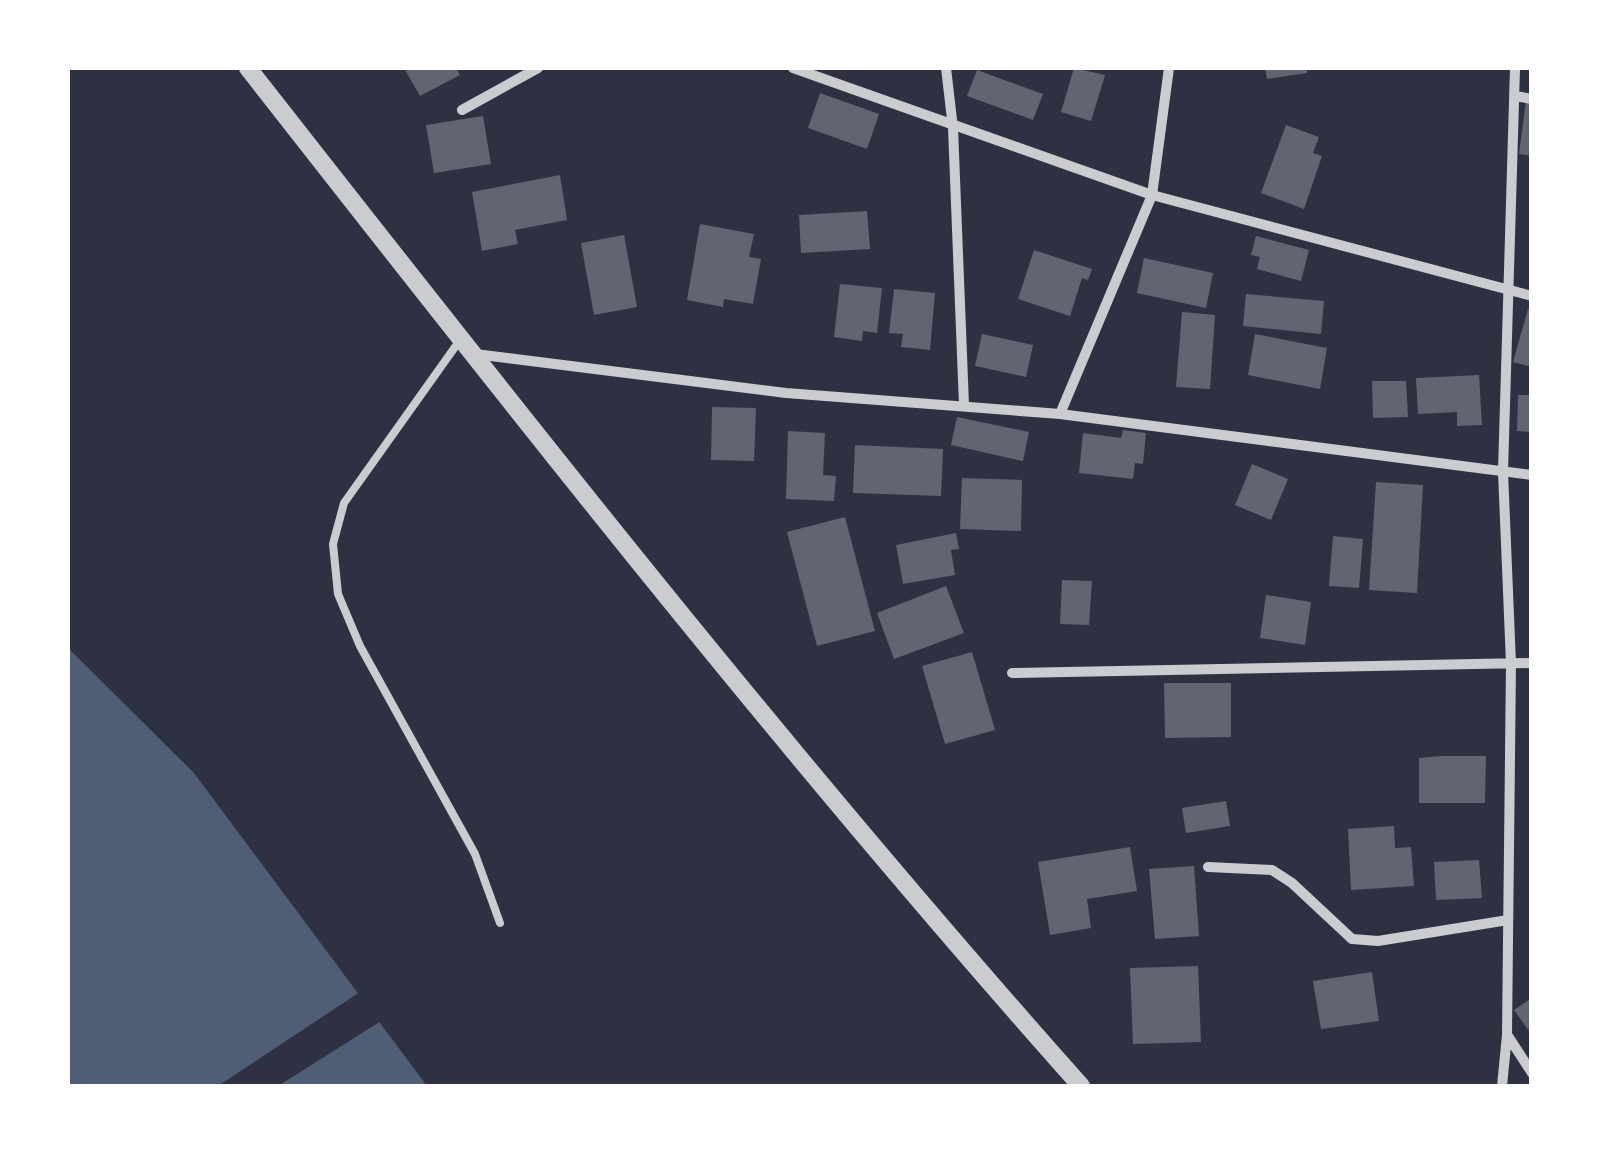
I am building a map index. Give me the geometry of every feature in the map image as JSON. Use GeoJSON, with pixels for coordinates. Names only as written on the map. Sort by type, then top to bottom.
{"type":"FeatureCollection","features":[{"type":"Feature","properties":{"kind":"street"},"geometry":{"type":"LineString","coordinates":[[248,68],[466,347],[878,856],[1081,1086]]}},
{"type":"Feature","properties":{"kind":"street"},"geometry":{"type":"LineString","coordinates":[[462,110],[538,68]]}},
{"type":"Feature","properties":{"kind":"street"},"geometry":{"type":"LineString","coordinates":[[793,68],[953,128],[1152,195],[1532,296]]}},
{"type":"Feature","properties":{"kind":"street"},"geometry":{"type":"LineString","coordinates":[[946,68],[953,128],[964,404]]}},
{"type":"Feature","properties":{"kind":"street"},"geometry":{"type":"LineString","coordinates":[[1060,414],[1152,195],[1169,68]]}},
{"type":"Feature","properties":{"kind":"street"},"geometry":{"type":"LineString","coordinates":[[1502,1086],[1507,1035],[1511,663],[1503,472],[1515,68]]}},
{"type":"Feature","properties":{"kind":"street"},"geometry":{"type":"LineString","coordinates":[[1515,96],[1532,100]]}},
{"type":"Feature","properties":{"kind":"street"},"geometry":{"type":"LineString","coordinates":[[466,347],[786,393],[1060,414],[1532,476]]}},
{"type":"Feature","properties":{"kind":"street"},"geometry":{"type":"LineString","coordinates":[[1012,673],[1532,663]]}},
{"type":"Feature","properties":{"kind":"street"},"geometry":{"type":"LineString","coordinates":[[1208,867],[1272,870],[1292,882],[1352,940],[1378,941],[1508,920]]}},
{"type":"Feature","properties":{"kind":"street"},"geometry":{"type":"LineString","coordinates":[[1507,1035],[1532,1072]]}},
{"type":"Feature","properties":{"kind":"lane"},"geometry":{"type":"LineString","coordinates":[[466,347],[344,503],[332,544],[338,594],[360,646],[475,854],[500,923]]}},
{"type":"Feature","properties":{"kind":"water"},"geometry":{"type":"Polygon","coordinates":[[[68,648],[194,773],[427,1086],[68,1086],[68,648]]]}},
{"type":"Feature","properties":{"kind":"pier"},"geometry":{"type":"Polygon","coordinates":[[[360,992],[381,1021],[278,1086],[218,1086],[360,992]]]}},
{"type":"Feature","properties":{"kind":"building"},"geometry":{"type":"Polygon","coordinates":[[[404,68],[456,68],[460,75],[420,96],[404,68]]]}},
{"type":"Feature","properties":{"kind":"building"},"geometry":{"type":"Polygon","coordinates":[[[1074,68],[1105,75],[1091,121],[1061,112],[1074,68]]]}},
{"type":"Feature","properties":{"kind":"building"},"geometry":{"type":"Polygon","coordinates":[[[1265,68],[1307,68],[1307,73],[1267,79],[1265,68]]]}},
{"type":"Feature","properties":{"kind":"building"},"geometry":{"type":"Polygon","coordinates":[[[977,70],[1043,94],[1033,120],[967,96],[977,70]]]}},
{"type":"Feature","properties":{"kind":"building"},"geometry":{"type":"Polygon","coordinates":[[[820,93],[879,114],[867,149],[808,128],[820,93]]]}},
{"type":"Feature","properties":{"kind":"building"},"geometry":{"type":"Polygon","coordinates":[[[1526,101],[1532,102],[1532,156],[1519,154],[1526,101]]]}},
{"type":"Feature","properties":{"kind":"building"},"geometry":{"type":"Polygon","coordinates":[[[483,116],[491,164],[434,173],[426,125],[483,116]]]}},
{"type":"Feature","properties":{"kind":"building"},"geometry":{"type":"Polygon","coordinates":[[[1286,125],[1319,137],[1313,153],[1322,156],[1304,209],[1261,193],[1286,125]]]}},
{"type":"Feature","properties":{"kind":"building"},"geometry":{"type":"Polygon","coordinates":[[[560,175],[567,220],[515,230],[518,244],[482,251],[472,192],[560,175]]]}},
{"type":"Feature","properties":{"kind":"building"},"geometry":{"type":"Polygon","coordinates":[[[867,211],[870,249],[801,253],[799,215],[867,211]]]}},
{"type":"Feature","properties":{"kind":"building"},"geometry":{"type":"Polygon","coordinates":[[[700,224],[754,234],[749,257],[761,259],[753,304],[724,299],[723,307],[687,300],[700,224]]]}},
{"type":"Feature","properties":{"kind":"building"},"geometry":{"type":"Polygon","coordinates":[[[624,235],[637,307],[594,315],[581,243],[624,235]]]}},
{"type":"Feature","properties":{"kind":"building"},"geometry":{"type":"Polygon","coordinates":[[[1256,236],[1309,250],[1301,281],[1257,269],[1260,257],[1251,255],[1256,236]]]}},
{"type":"Feature","properties":{"kind":"building"},"geometry":{"type":"Polygon","coordinates":[[[1034,250],[1092,269],[1088,280],[1082,278],[1070,316],[1018,299],[1034,250]]]}},
{"type":"Feature","properties":{"kind":"building"},"geometry":{"type":"Polygon","coordinates":[[[1144,258],[1213,273],[1206,308],[1137,293],[1144,258]]]}},
{"type":"Feature","properties":{"kind":"building"},"geometry":{"type":"Polygon","coordinates":[[[840,284],[882,288],[877,333],[863,331],[862,341],[834,337],[840,284]]]}},
{"type":"Feature","properties":{"kind":"building"},"geometry":{"type":"Polygon","coordinates":[[[894,289],[935,293],[930,350],[901,347],[903,334],[889,333],[894,289]]]}},
{"type":"Feature","properties":{"kind":"building"},"geometry":{"type":"Polygon","coordinates":[[[1246,294],[1324,301],[1321,334],[1243,326],[1246,294]]]}},
{"type":"Feature","properties":{"kind":"building"},"geometry":{"type":"Polygon","coordinates":[[[1528,309],[1532,310],[1532,367],[1513,362],[1528,309]]]}},
{"type":"Feature","properties":{"kind":"building"},"geometry":{"type":"Polygon","coordinates":[[[1182,312],[1215,315],[1210,389],[1176,387],[1182,312]]]}},
{"type":"Feature","properties":{"kind":"building"},"geometry":{"type":"Polygon","coordinates":[[[982,334],[1033,345],[1026,377],[975,366],[982,334]]]}},
{"type":"Feature","properties":{"kind":"building"},"geometry":{"type":"Polygon","coordinates":[[[1255,334],[1327,348],[1320,389],[1248,375],[1255,334]]]}},
{"type":"Feature","properties":{"kind":"building"},"geometry":{"type":"Polygon","coordinates":[[[1479,375],[1482,425],[1457,426],[1457,412],[1418,414],[1416,378],[1479,375]]]}},
{"type":"Feature","properties":{"kind":"building"},"geometry":{"type":"Polygon","coordinates":[[[1372,381],[1406,381],[1408,417],[1373,418],[1372,381]]]}},
{"type":"Feature","properties":{"kind":"building"},"geometry":{"type":"Polygon","coordinates":[[[1518,395],[1532,395],[1532,432],[1517,431],[1518,395]]]}},
{"type":"Feature","properties":{"kind":"building"},"geometry":{"type":"Polygon","coordinates":[[[712,407],[756,408],[754,461],[711,460],[712,407]]]}},
{"type":"Feature","properties":{"kind":"building"},"geometry":{"type":"Polygon","coordinates":[[[957,417],[1029,432],[1023,461],[951,445],[957,417]]]}},
{"type":"Feature","properties":{"kind":"building"},"geometry":{"type":"Polygon","coordinates":[[[1123,430],[1146,433],[1143,464],[1135,463],[1133,479],[1079,473],[1083,433],[1121,438],[1123,430]]]}},
{"type":"Feature","properties":{"kind":"building"},"geometry":{"type":"Polygon","coordinates":[[[788,431],[825,433],[823,475],[836,476],[834,501],[786,499],[788,431]]]}},
{"type":"Feature","properties":{"kind":"building"},"geometry":{"type":"Polygon","coordinates":[[[855,445],[943,449],[941,496],[853,493],[855,445]]]}},
{"type":"Feature","properties":{"kind":"building"},"geometry":{"type":"Polygon","coordinates":[[[1252,464],[1288,479],[1271,520],[1235,505],[1252,464]]]}},
{"type":"Feature","properties":{"kind":"building"},"geometry":{"type":"Polygon","coordinates":[[[962,478],[1022,480],[1021,531],[960,529],[962,478]]]}},
{"type":"Feature","properties":{"kind":"building"},"geometry":{"type":"Polygon","coordinates":[[[1376,482],[1423,485],[1417,593],[1369,590],[1376,482]]]}},
{"type":"Feature","properties":{"kind":"building"},"geometry":{"type":"Polygon","coordinates":[[[845,517],[875,631],[817,646],[787,532],[845,517]]]}},
{"type":"Feature","properties":{"kind":"building"},"geometry":{"type":"Polygon","coordinates":[[[956,533],[959,549],[951,550],[955,575],[903,584],[896,545],[956,533]]]}},
{"type":"Feature","properties":{"kind":"building"},"geometry":{"type":"Polygon","coordinates":[[[1333,536],[1363,539],[1359,588],[1329,586],[1333,536]]]}},
{"type":"Feature","properties":{"kind":"building"},"geometry":{"type":"Polygon","coordinates":[[[1062,580],[1092,581],[1089,625],[1060,624],[1062,580]]]}},
{"type":"Feature","properties":{"kind":"building"},"geometry":{"type":"Polygon","coordinates":[[[946,586],[964,633],[894,659],[877,613],[946,586]]]}},
{"type":"Feature","properties":{"kind":"building"},"geometry":{"type":"Polygon","coordinates":[[[1266,595],[1311,602],[1305,645],[1260,638],[1266,595]]]}},
{"type":"Feature","properties":{"kind":"building"},"geometry":{"type":"Polygon","coordinates":[[[972,652],[995,730],[945,744],[922,666],[972,652]]]}},
{"type":"Feature","properties":{"kind":"building"},"geometry":{"type":"Polygon","coordinates":[[[1164,683],[1231,683],[1231,737],[1165,738],[1164,683]]]}},
{"type":"Feature","properties":{"kind":"building"},"geometry":{"type":"Polygon","coordinates":[[[1486,756],[1485,803],[1419,803],[1419,758],[1486,756]]]}},
{"type":"Feature","properties":{"kind":"building"},"geometry":{"type":"Polygon","coordinates":[[[1226,801],[1230,826],[1186,833],[1182,808],[1226,801]]]}},
{"type":"Feature","properties":{"kind":"building"},"geometry":{"type":"Polygon","coordinates":[[[1394,826],[1395,848],[1411,847],[1414,886],[1351,890],[1348,829],[1394,826]]]}},
{"type":"Feature","properties":{"kind":"building"},"geometry":{"type":"Polygon","coordinates":[[[1130,847],[1137,891],[1087,899],[1091,928],[1050,935],[1038,862],[1130,847]]]}},
{"type":"Feature","properties":{"kind":"building"},"geometry":{"type":"Polygon","coordinates":[[[1479,860],[1482,898],[1436,900],[1434,862],[1479,860]]]}},
{"type":"Feature","properties":{"kind":"building"},"geometry":{"type":"Polygon","coordinates":[[[1194,866],[1199,936],[1155,939],[1149,869],[1194,866]]]}},
{"type":"Feature","properties":{"kind":"building"},"geometry":{"type":"Polygon","coordinates":[[[1198,966],[1201,1042],[1133,1044],[1130,968],[1198,966]]]}},
{"type":"Feature","properties":{"kind":"building"},"geometry":{"type":"Polygon","coordinates":[[[1372,972],[1379,1021],[1321,1029],[1313,981],[1372,972]]]}},
{"type":"Feature","properties":{"kind":"building"},"geometry":{"type":"Polygon","coordinates":[[[1532,998],[1532,1035],[1514,1010],[1532,998]]]}}]}
